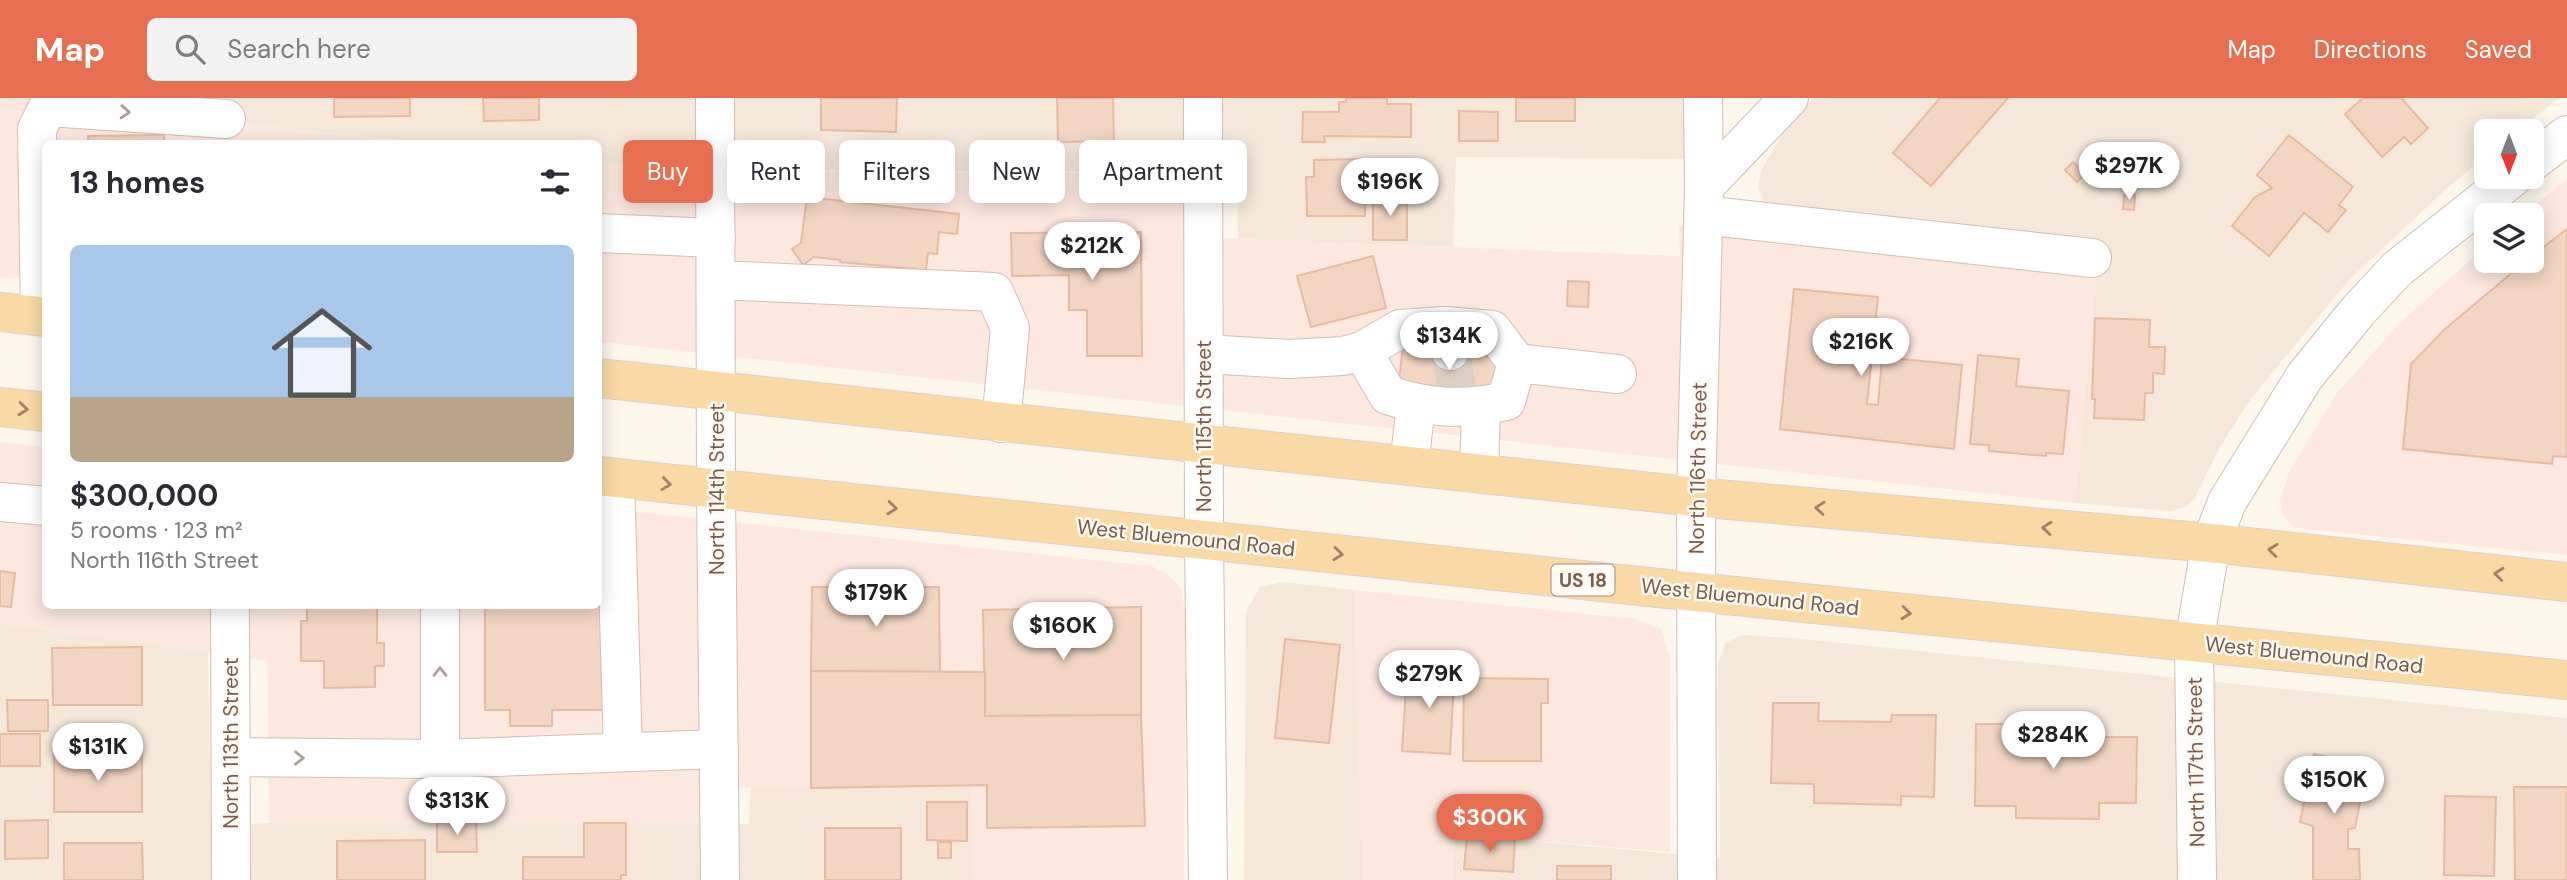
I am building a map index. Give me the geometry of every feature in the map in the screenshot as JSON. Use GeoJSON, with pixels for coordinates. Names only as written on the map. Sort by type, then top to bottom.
{"type":"FeatureCollection","features":[{"type":"Feature","properties":{"kind":"main road"},"geometry":{"type":"LineString","coordinates":[[0,312],[42,316]]}},
{"type":"Feature","properties":{"kind":"main road"},"geometry":{"type":"LineString","coordinates":[[602,378],[1696,497],[2211,543],[2567,582]]}},
{"type":"Feature","properties":{"kind":"main road"},"geometry":{"type":"LineString","coordinates":[[0,407],[42,412]]}},
{"type":"Feature","properties":{"kind":"main road","name":"West Bluemound Road"},"geometry":{"type":"LineString","coordinates":[[607,477],[1696,592],[2567,680]]}},
{"type":"Feature","properties":{"kind":"street","name":"North 114th Street"},"geometry":{"type":"LineString","coordinates":[[715,98],[720,880]]}},
{"type":"Feature","properties":{"kind":"street","name":"North 115th Street"},"geometry":{"type":"LineString","coordinates":[[1203,98],[1208,880]]}},
{"type":"Feature","properties":{"kind":"street","name":"North 116th Street"},"geometry":{"type":"LineString","coordinates":[[1698,880],[1696,497],[1704,201],[1703,98]]}},
{"type":"Feature","properties":{"kind":"street"},"geometry":{"type":"LineString","coordinates":[[1704,201],[1789,98]]}},
{"type":"Feature","properties":{"kind":"street"},"geometry":{"type":"LineString","coordinates":[[42,285],[37,129],[48,107],[227,120]]}},
{"type":"Feature","properties":{"kind":"street"},"geometry":{"type":"LineString","coordinates":[[2544,153],[2567,135]]}},
{"type":"Feature","properties":{"kind":"street","name":"North 117th Street"},"geometry":{"type":"LineString","coordinates":[[2197,880],[2194,643],[2211,543],[2227,502],[2253,456],[2305,376],[2358,311],[2397,269],[2498,189]]}},
{"type":"Feature","properties":{"kind":"street"},"geometry":{"type":"LineString","coordinates":[[1704,201],[2092,258]]}},
{"type":"Feature","properties":{"kind":"street"},"geometry":{"type":"LineString","coordinates":[[602,233],[716,238]]}},
{"type":"Feature","properties":{"kind":"street"},"geometry":{"type":"LineString","coordinates":[[716,280],[994,292],[1010,328],[1001,423]]}},
{"type":"Feature","properties":{"kind":"street"},"geometry":{"type":"LineString","coordinates":[[1205,354],[1289,359],[1343,356],[1362,351],[1400,329],[1447,339],[1492,330],[1517,363],[1616,373]]}},
{"type":"Feature","properties":{"kind":"street"},"geometry":{"type":"LineString","coordinates":[[1362,351],[1388,395],[1416,405],[1506,401],[1517,363]]}},
{"type":"Feature","properties":{"kind":"street"},"geometry":{"type":"LineString","coordinates":[[1467,403],[1479,474]]}},
{"type":"Feature","properties":{"kind":"street"},"geometry":{"type":"LineString","coordinates":[[1409,467],[1416,405]]}},
{"type":"Feature","properties":{"kind":"street"},"geometry":{"type":"LineString","coordinates":[[607,477],[624,752]]}},
{"type":"Feature","properties":{"kind":"street"},"geometry":{"type":"LineString","coordinates":[[0,502],[42,506]]}},
{"type":"Feature","properties":{"kind":"street","name":"North 113th Street"},"geometry":{"type":"LineString","coordinates":[[220,609],[231,757],[231,880]]}},
{"type":"Feature","properties":{"kind":"street"},"geometry":{"type":"LineString","coordinates":[[440,609],[440,759]]}},
{"type":"Feature","properties":{"kind":"street"},"geometry":{"type":"LineString","coordinates":[[231,757],[440,759],[719,749]]}},
{"type":"Feature","properties":{"kind":"shaded area"},"geometry":{"type":"Polygon","coordinates":[[[0,98],[397,140],[42,140],[42,282],[0,277],[0,98]]]}},
{"type":"Feature","properties":{"kind":"shaded area"},"geometry":{"type":"Polygon","coordinates":[[[4,98],[1684,98],[1685,159],[1456,157],[1453,247],[1238,239],[1237,203],[1247,203],[1247,140],[1079,140],[1079,171],[1065,171],[1065,140],[969,140],[969,171],[955,171],[955,140],[839,140],[839,171],[825,171],[825,140],[727,140],[727,170],[713,170],[713,140],[623,140],[623,165],[602,162],[602,140],[397,140],[4,98]]]}},
{"type":"Feature","properties":{"kind":"shaded area"},"geometry":{"type":"Polygon","coordinates":[[[1814,98],[2559,98],[2532,119],[2474,119],[2474,166],[2447,188],[2348,281],[2250,400],[2219,449],[2194,500],[2183,508],[2171,511],[2075,503],[2099,246],[1786,207],[1764,201],[1758,188],[1761,171],[1785,130],[1814,98]]]}},
{"type":"Feature","properties":{"kind":"shaded area"},"geometry":{"type":"Polygon","coordinates":[[[602,162],[623,165],[623,203],[713,203],[713,170],[727,170],[727,203],[825,203],[825,171],[839,171],[839,203],[955,203],[955,172],[969,172],[969,203],[1065,203],[1065,173],[1079,173],[1079,203],[1183,203],[1185,237],[1680,256],[1679,226],[2097,270],[2075,503],[602,342],[602,162]]]}},
{"type":"Feature","properties":{"kind":"shaded area"},"geometry":{"type":"Polygon","coordinates":[[[2567,179],[2567,555],[2295,528],[2283,516],[2280,499],[2290,470],[2337,393],[2400,323],[2474,257],[2474,273],[2544,273],[2544,203],[2538,203],[2567,179]]]}},
{"type":"Feature","properties":{"kind":"shaded area"},"geometry":{"type":"Polygon","coordinates":[[[0,442],[42,447],[42,609],[602,609],[602,508],[1151,566],[1166,573],[1180,586],[1187,620],[1184,880],[973,880],[970,785],[701,788],[701,825],[269,823],[267,661],[0,624],[0,442]]]}},
{"type":"Feature","properties":{"kind":"shaded area"},"geometry":{"type":"Polygon","coordinates":[[[1282,582],[1354,590],[1363,880],[1244,880],[1246,611],[1260,587],[1282,582]]]}},
{"type":"Feature","properties":{"kind":"shaded area"},"geometry":{"type":"Polygon","coordinates":[[[1354,590],[1636,619],[1661,629],[1670,657],[1670,852],[1455,834],[1453,880],[1363,880],[1354,590]]]}},
{"type":"Feature","properties":{"kind":"shaded area"},"geometry":{"type":"Polygon","coordinates":[[[0,624],[208,652],[211,826],[269,823],[749,824],[751,787],[971,785],[973,880],[0,880],[0,624]]]}},
{"type":"Feature","properties":{"kind":"shaded area"},"geometry":{"type":"Polygon","coordinates":[[[1741,635],[1793,638],[2567,718],[2567,880],[1453,880],[1454,834],[1720,858],[1718,664],[1725,643],[1741,635]]]}},
{"type":"Feature","properties":{"kind":"building"},"geometry":{"type":"Polygon","coordinates":[[[334,98],[410,98],[410,116],[334,117],[334,98]]]}},
{"type":"Feature","properties":{"kind":"building"},"geometry":{"type":"Polygon","coordinates":[[[483,98],[539,98],[539,120],[484,121],[483,98]]]}},
{"type":"Feature","properties":{"kind":"building"},"geometry":{"type":"Polygon","coordinates":[[[821,98],[897,98],[896,132],[821,130],[821,98]]]}},
{"type":"Feature","properties":{"kind":"building"},"geometry":{"type":"Polygon","coordinates":[[[1057,98],[1113,98],[1114,140],[1058,140],[1057,98]]]}},
{"type":"Feature","properties":{"kind":"building"},"geometry":{"type":"Polygon","coordinates":[[[1346,98],[1387,98],[1387,104],[1411,104],[1411,137],[1324,136],[1325,142],[1302,142],[1303,112],[1339,112],[1339,102],[1346,102],[1346,98]]]}},
{"type":"Feature","properties":{"kind":"building"},"geometry":{"type":"Polygon","coordinates":[[[1516,98],[1575,98],[1575,121],[1516,121],[1516,98]]]}},
{"type":"Feature","properties":{"kind":"building"},"geometry":{"type":"Polygon","coordinates":[[[1940,98],[2008,98],[1931,186],[1893,153],[1940,98]]]}},
{"type":"Feature","properties":{"kind":"building"},"geometry":{"type":"Polygon","coordinates":[[[2363,98],[2401,98],[2428,128],[2411,144],[2404,137],[2382,157],[2345,114],[2363,98]]]}},
{"type":"Feature","properties":{"kind":"building"},"geometry":{"type":"Polygon","coordinates":[[[1459,111],[1498,112],[1498,141],[1459,141],[1459,111]]]}},
{"type":"Feature","properties":{"kind":"building"},"geometry":{"type":"Polygon","coordinates":[[[164,135],[164,140],[88,140],[88,136],[164,135]]]}},
{"type":"Feature","properties":{"kind":"building"},"geometry":{"type":"Polygon","coordinates":[[[2289,135],[2353,187],[2339,205],[2346,210],[2328,232],[2304,213],[2269,256],[2232,226],[2255,197],[2272,188],[2257,175],[2289,135]]]}},
{"type":"Feature","properties":{"kind":"building"},"geometry":{"type":"Polygon","coordinates":[[[1364,159],[1365,216],[1307,216],[1306,177],[1314,177],[1314,160],[1364,159]]]}},
{"type":"Feature","properties":{"kind":"building"},"geometry":{"type":"Polygon","coordinates":[[[2073,162],[2085,174],[2077,182],[2065,170],[2073,162]]]}},
{"type":"Feature","properties":{"kind":"building"},"geometry":{"type":"Polygon","coordinates":[[[2124,195],[2135,195],[2134,210],[2123,209],[2124,195]]]}},
{"type":"Feature","properties":{"kind":"building"},"geometry":{"type":"Polygon","coordinates":[[[1373,196],[1407,196],[1407,240],[1373,240],[1373,196]]]}},
{"type":"Feature","properties":{"kind":"building"},"geometry":{"type":"Polygon","coordinates":[[[825,199],[839,201],[839,203],[959,214],[957,234],[939,232],[937,254],[928,253],[926,270],[814,257],[803,265],[792,249],[801,243],[806,203],[825,203],[825,199]]]}},
{"type":"Feature","properties":{"kind":"building"},"geometry":{"type":"Polygon","coordinates":[[[2567,229],[2567,457],[2553,456],[2552,464],[2403,449],[2411,364],[2445,329],[2512,273],[2544,273],[2544,247],[2567,229]]]}},
{"type":"Feature","properties":{"kind":"building"},"geometry":{"type":"Polygon","coordinates":[[[1141,232],[1142,356],[1087,356],[1087,310],[1069,310],[1069,275],[1012,276],[1011,233],[1141,232]]]}},
{"type":"Feature","properties":{"kind":"building"},"geometry":{"type":"Polygon","coordinates":[[[1373,256],[1386,308],[1311,327],[1297,276],[1373,256]]]}},
{"type":"Feature","properties":{"kind":"building"},"geometry":{"type":"Polygon","coordinates":[[[1568,281],[1589,282],[1588,307],[1567,306],[1568,281]]]}},
{"type":"Feature","properties":{"kind":"building"},"geometry":{"type":"Polygon","coordinates":[[[1794,289],[1878,297],[1867,404],[1878,405],[1882,357],[1962,365],[1954,449],[1780,429],[1794,289]]]}},
{"type":"Feature","properties":{"kind":"building"},"geometry":{"type":"Polygon","coordinates":[[[2095,318],[2150,320],[2149,347],[2165,347],[2164,374],[2153,373],[2153,393],[2145,393],[2144,420],[2094,418],[2095,399],[2092,399],[2095,318]]]}},
{"type":"Feature","properties":{"kind":"building"},"geometry":{"type":"Polygon","coordinates":[[[1403,346],[1500,357],[1496,398],[1398,388],[1403,346]]]}},
{"type":"Feature","properties":{"kind":"building"},"geometry":{"type":"Polygon","coordinates":[[[1978,355],[2019,359],[2016,386],[2069,391],[2063,454],[2046,453],[2046,456],[1989,451],[1989,445],[1970,444],[1978,355]]]}},
{"type":"Feature","properties":{"kind":"building"},"geometry":{"type":"Polygon","coordinates":[[[0,571],[15,573],[11,607],[0,606],[0,571]]]}},
{"type":"Feature","properties":{"kind":"building"},"geometry":{"type":"Polygon","coordinates":[[[812,587],[939,587],[940,672],[811,671],[812,587]]]}},
{"type":"Feature","properties":{"kind":"building"},"geometry":{"type":"Polygon","coordinates":[[[1141,607],[1141,715],[985,716],[983,610],[1141,607]]]}},
{"type":"Feature","properties":{"kind":"building"},"geometry":{"type":"Polygon","coordinates":[[[307,609],[377,609],[377,643],[384,643],[384,666],[375,666],[375,687],[324,688],[324,661],[301,661],[301,621],[307,621],[307,609]]]}},
{"type":"Feature","properties":{"kind":"building"},"geometry":{"type":"Polygon","coordinates":[[[485,609],[601,609],[606,710],[552,710],[552,726],[510,726],[510,710],[485,710],[485,609]]]}},
{"type":"Feature","properties":{"kind":"building"},"geometry":{"type":"Polygon","coordinates":[[[1285,639],[1340,645],[1329,743],[1275,738],[1285,639]]]}},
{"type":"Feature","properties":{"kind":"building"},"geometry":{"type":"Polygon","coordinates":[[[142,647],[142,705],[53,705],[52,648],[142,647]]]}},
{"type":"Feature","properties":{"kind":"building"},"geometry":{"type":"Polygon","coordinates":[[[1435,662],[1455,664],[1450,754],[1402,751],[1407,671],[1435,673],[1435,662]]]}},
{"type":"Feature","properties":{"kind":"building"},"geometry":{"type":"Polygon","coordinates":[[[811,671],[985,672],[985,716],[1141,715],[1145,826],[987,828],[987,785],[811,788],[811,671]]]}},
{"type":"Feature","properties":{"kind":"building"},"geometry":{"type":"Polygon","coordinates":[[[1464,678],[1548,679],[1548,703],[1541,703],[1541,761],[1463,761],[1464,678]]]}},
{"type":"Feature","properties":{"kind":"building"},"geometry":{"type":"Polygon","coordinates":[[[7,700],[48,700],[48,731],[8,731],[7,700]]]}},
{"type":"Feature","properties":{"kind":"building"},"geometry":{"type":"Polygon","coordinates":[[[1773,703],[1819,703],[1818,721],[1891,722],[1892,715],[1936,715],[1934,797],[1901,796],[1901,805],[1814,803],[1814,784],[1771,783],[1773,703]]]}},
{"type":"Feature","properties":{"kind":"building"},"geometry":{"type":"Polygon","coordinates":[[[1976,724],[2021,724],[2021,730],[2100,731],[2100,737],[2137,737],[2136,803],[2099,803],[2099,819],[2016,818],[2016,806],[1975,806],[1976,724]]]}},
{"type":"Feature","properties":{"kind":"building"},"geometry":{"type":"Polygon","coordinates":[[[0,734],[40,734],[40,766],[0,766],[0,734]]]}},
{"type":"Feature","properties":{"kind":"building"},"geometry":{"type":"Polygon","coordinates":[[[54,754],[142,754],[142,812],[54,812],[54,754]]]}},
{"type":"Feature","properties":{"kind":"building"},"geometry":{"type":"Polygon","coordinates":[[[2314,754],[2367,766],[2355,828],[2348,829],[2348,849],[2359,849],[2360,880],[2313,880],[2313,826],[2300,822],[2314,754]]]}},
{"type":"Feature","properties":{"kind":"building"},"geometry":{"type":"Polygon","coordinates":[[[2514,787],[2567,787],[2567,880],[2515,880],[2514,787]]]}},
{"type":"Feature","properties":{"kind":"building"},"geometry":{"type":"Polygon","coordinates":[[[2445,796],[2496,797],[2494,876],[2444,875],[2445,796]]]}},
{"type":"Feature","properties":{"kind":"building"},"geometry":{"type":"Polygon","coordinates":[[[927,802],[967,802],[967,841],[927,840],[927,802]]]}},
{"type":"Feature","properties":{"kind":"building"},"geometry":{"type":"Polygon","coordinates":[[[48,820],[48,858],[5,859],[5,821],[48,820]]]}},
{"type":"Feature","properties":{"kind":"building"},"geometry":{"type":"Polygon","coordinates":[[[437,821],[476,821],[477,852],[437,852],[437,821]]]}},
{"type":"Feature","properties":{"kind":"building"},"geometry":{"type":"Polygon","coordinates":[[[584,823],[626,823],[626,875],[621,875],[621,880],[523,880],[523,857],[584,857],[584,823]]]}},
{"type":"Feature","properties":{"kind":"building"},"geometry":{"type":"Polygon","coordinates":[[[825,828],[901,828],[901,880],[825,880],[825,828]]]}},
{"type":"Feature","properties":{"kind":"building"},"geometry":{"type":"Polygon","coordinates":[[[1467,835],[1515,838],[1513,872],[1464,869],[1467,835]]]}},
{"type":"Feature","properties":{"kind":"building"},"geometry":{"type":"Polygon","coordinates":[[[425,840],[425,880],[337,880],[337,841],[425,840]]]}},
{"type":"Feature","properties":{"kind":"building"},"geometry":{"type":"Polygon","coordinates":[[[938,842],[951,842],[951,858],[938,858],[938,842]]]}},
{"type":"Feature","properties":{"kind":"building"},"geometry":{"type":"Polygon","coordinates":[[[64,843],[142,843],[143,880],[64,880],[64,843]]]}},
{"type":"Feature","properties":{"kind":"building"},"geometry":{"type":"Polygon","coordinates":[[[1557,866],[1611,866],[1611,880],[1557,880],[1557,866]]]}},
{"type":"Feature","properties":{"kind":"tunnel"},"geometry":{"type":"LineString","coordinates":[[1450,351],[1459,395]]}}]}
